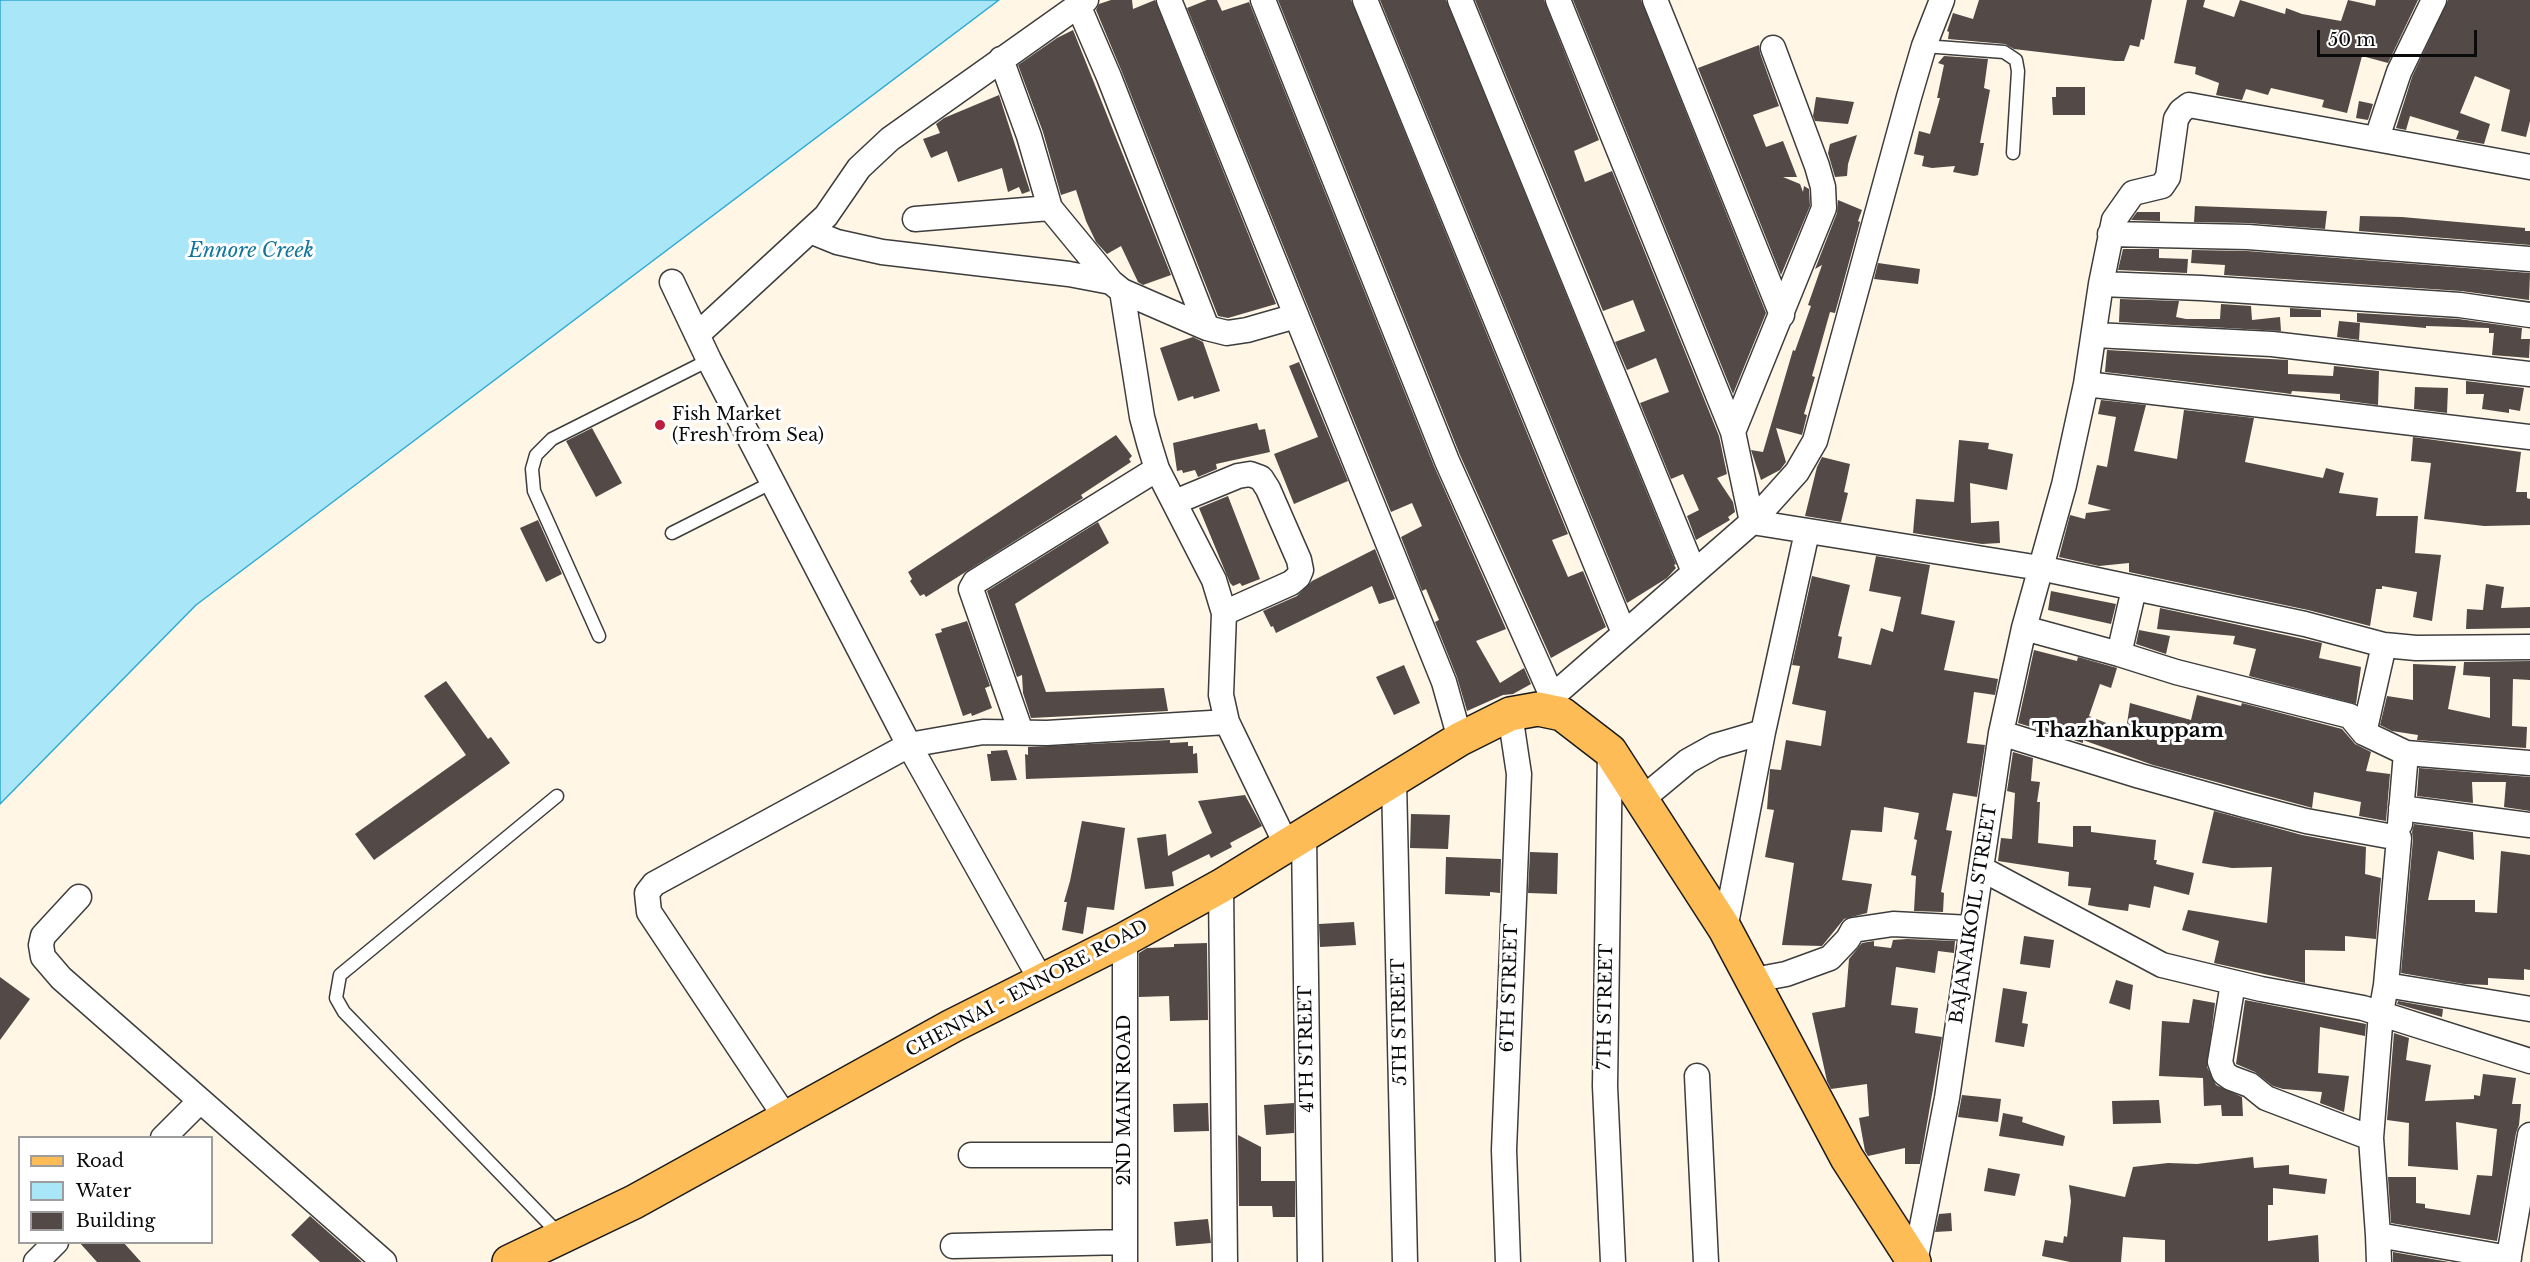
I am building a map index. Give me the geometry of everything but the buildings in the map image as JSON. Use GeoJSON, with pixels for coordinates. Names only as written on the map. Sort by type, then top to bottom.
{"type":"FeatureCollection","features":[{"type":"Feature","properties":{"kind":"main road","name":"CHENNAI - ENNORE ROAD"},"geometry":{"type":"LineString","coordinates":[[509,1262],[634,1202],[1041,980],[1125,939],[1221,886],[1460,739],[1534,706]]}},
{"type":"Feature","properties":{"kind":"main road"},"geometry":{"type":"LineString","coordinates":[[1534,706],[1562,714],[1610,751],[1725,929],[1847,1158],[1915,1262]]}},
{"type":"Feature","properties":{"kind":"street"},"geometry":{"type":"LineString","coordinates":[[1169,0],[1444,682],[1460,739]]}},
{"type":"Feature","properties":{"kind":"street","name":"6TH STREET"},"geometry":{"type":"LineString","coordinates":[[1263,0],[1447,461],[1534,706],[1519,774],[1504,1150],[1508,1262]]}},
{"type":"Feature","properties":{"kind":"street"},"geometry":{"type":"LineString","coordinates":[[1365,0],[1624,633]]}},
{"type":"Feature","properties":{"kind":"street"},"geometry":{"type":"LineString","coordinates":[[1460,0],[1694,572]]}},
{"type":"Feature","properties":{"kind":"street"},"geometry":{"type":"LineString","coordinates":[[1558,0],[1733,432],[1752,522]]}},
{"type":"Feature","properties":{"kind":"street"},"geometry":{"type":"LineString","coordinates":[[1655,0],[1782,315]]}},
{"type":"Feature","properties":{"kind":"street"},"geometry":{"type":"LineString","coordinates":[[1534,706],[1624,633],[1752,522],[1797,472],[1815,441],[1924,46],[1942,0]]}},
{"type":"Feature","properties":{"kind":"street"},"geometry":{"type":"LineString","coordinates":[[2434,0],[2399,72],[2377,138],[2530,167]]}},
{"type":"Feature","properties":{"kind":"street"},"geometry":{"type":"LineString","coordinates":[[697,335],[826,216],[859,168],[890,139],[1001,58],[1082,3],[1207,328]]}},
{"type":"Feature","properties":{"kind":"street"},"geometry":{"type":"LineString","coordinates":[[1733,432],[1824,208],[1823,187],[1773,48]]}},
{"type":"Feature","properties":{"kind":"street"},"geometry":{"type":"LineString","coordinates":[[1001,58],[1029,136],[1050,208],[1116,287],[1142,417],[1157,469],[1214,580],[1224,613],[1221,695],[1227,722],[1296,841]]}},
{"type":"Feature","properties":{"kind":"street","name":"BAJANAIKOIL STREET"},"geometry":{"type":"LineString","coordinates":[[1915,1262],[1947,1098],[2001,733],[2024,628],[2064,485],[2086,384],[2101,284],[2114,220],[2133,193],[2162,186],[2168,177],[2176,119],[2189,105],[2377,138]]}},
{"type":"Feature","properties":{"kind":"street"},"geometry":{"type":"LineString","coordinates":[[915,219],[1050,208]]}},
{"type":"Feature","properties":{"kind":"street"},"geometry":{"type":"LineString","coordinates":[[810,231],[837,243],[882,252],[1069,274],[1116,287],[1207,328],[1227,333],[1248,330],[1296,316]]}},
{"type":"Feature","properties":{"kind":"street"},"geometry":{"type":"LineString","coordinates":[[2110,234],[2248,237],[2530,259]]}},
{"type":"Feature","properties":{"kind":"street"},"geometry":{"type":"LineString","coordinates":[[672,282],[709,360],[909,745],[1041,980]]}},
{"type":"Feature","properties":{"kind":"street"},"geometry":{"type":"LineString","coordinates":[[2101,284],[2460,304],[2530,315]]}},
{"type":"Feature","properties":{"kind":"street"},"geometry":{"type":"LineString","coordinates":[[2095,335],[2272,344],[2530,374]]}},
{"type":"Feature","properties":{"kind":"street"},"geometry":{"type":"LineString","coordinates":[[2086,384],[2530,437]]}},
{"type":"Feature","properties":{"kind":"street"},"geometry":{"type":"LineString","coordinates":[[1021,732],[971,589],[975,582],[1157,469]]}},
{"type":"Feature","properties":{"kind":"street"},"geometry":{"type":"LineString","coordinates":[[1175,502],[1238,476],[1250,474],[1261,478],[1295,550],[1301,570],[1298,577],[1291,583],[1224,613]]}},
{"type":"Feature","properties":{"kind":"street"},"geometry":{"type":"LineString","coordinates":[[1752,522],[2040,568],[2305,624],[2384,645],[2416,648],[2530,647]]}},
{"type":"Feature","properties":{"kind":"street"},"geometry":{"type":"LineString","coordinates":[[1725,929],[1763,732],[1807,532]]}},
{"type":"Feature","properties":{"kind":"street"},"geometry":{"type":"LineString","coordinates":[[2120,654],[2134,589]]}},
{"type":"Feature","properties":{"kind":"street"},"geometry":{"type":"LineString","coordinates":[[2024,628],[2176,672],[2350,716],[2364,733],[2406,753],[2530,763]]}},
{"type":"Feature","properties":{"kind":"street"},"geometry":{"type":"LineString","coordinates":[[2364,733],[2384,645]]}},
{"type":"Feature","properties":{"kind":"street"},"geometry":{"type":"LineString","coordinates":[[786,1118],[649,912],[647,893],[654,884],[909,745],[974,733],[1047,733],[1227,722]]}},
{"type":"Feature","properties":{"kind":"street"},"geometry":{"type":"LineString","coordinates":[[1641,800],[1688,761],[1715,747],[1763,732]]}},
{"type":"Feature","properties":{"kind":"street"},"geometry":{"type":"LineString","coordinates":[[2001,733],[2140,776],[2248,806],[2306,821],[2399,838]]}},
{"type":"Feature","properties":{"kind":"street","name":"7TH STREET"},"geometry":{"type":"LineString","coordinates":[[1610,751],[1605,1086],[1613,1262]]}},
{"type":"Feature","properties":{"kind":"street"},"geometry":{"type":"LineString","coordinates":[[2379,1262],[2371,1138],[2406,753]]}},
{"type":"Feature","properties":{"kind":"street","name":"5TH STREET"},"geometry":{"type":"LineString","coordinates":[[1394,781],[1405,1262]]}},
{"type":"Feature","properties":{"kind":"street"},"geometry":{"type":"LineString","coordinates":[[2401,808],[2530,825]]}},
{"type":"Feature","properties":{"kind":"street","name":"4TH STREET"},"geometry":{"type":"LineString","coordinates":[[1296,841],[1310,1262]]}},
{"type":"Feature","properties":{"kind":"street"},"geometry":{"type":"LineString","coordinates":[[1982,869],[2162,965],[2233,983],[2381,1013],[2530,1061]]}},
{"type":"Feature","properties":{"kind":"street"},"geometry":{"type":"LineString","coordinates":[[1221,886],[1225,1262]]}},
{"type":"Feature","properties":{"kind":"street"},"geometry":{"type":"LineString","coordinates":[[79,897],[43,936],[41,945],[43,957],[61,978],[384,1262]]}},
{"type":"Feature","properties":{"kind":"street"},"geometry":{"type":"LineString","coordinates":[[1754,980],[1786,974],[1830,958],[1848,939],[1853,930],[1912,923],[1971,928]]}},
{"type":"Feature","properties":{"kind":"street","name":"2ND MAIN ROAD"},"geometry":{"type":"LineString","coordinates":[[1125,939],[1125,1252]]}},
{"type":"Feature","properties":{"kind":"street"},"geometry":{"type":"LineString","coordinates":[[2233,983],[2220,1062],[2224,1073],[2250,1085],[2266,1098],[2371,1138]]}},
{"type":"Feature","properties":{"kind":"street"},"geometry":{"type":"LineString","coordinates":[[2386,986],[2530,1009]]}},
{"type":"Feature","properties":{"kind":"street"},"geometry":{"type":"LineString","coordinates":[[1697,1076],[1706,1262]]}},
{"type":"Feature","properties":{"kind":"street"},"geometry":{"type":"LineString","coordinates":[[164,1136],[200,1101]]}},
{"type":"Feature","properties":{"kind":"street"},"geometry":{"type":"LineString","coordinates":[[2378,1235],[2508,1260],[2530,1135]]}},
{"type":"Feature","properties":{"kind":"street"},"geometry":{"type":"LineString","coordinates":[[971,1155],[1125,1155]]}},
{"type":"Feature","properties":{"kind":"street"},"geometry":{"type":"LineString","coordinates":[[36,1262],[54,1244]]}},
{"type":"Feature","properties":{"kind":"street"},"geometry":{"type":"LineString","coordinates":[[953,1246],[1125,1252]]}},
{"type":"Feature","properties":{"kind":"lane"},"geometry":{"type":"LineString","coordinates":[[1924,46],[2004,52],[2016,60],[2018,71],[2013,153]]}},
{"type":"Feature","properties":{"kind":"lane"},"geometry":{"type":"LineString","coordinates":[[599,636],[534,490],[532,469],[536,455],[552,439],[709,360]]}},
{"type":"Feature","properties":{"kind":"lane"},"geometry":{"type":"LineString","coordinates":[[672,533],[773,482]]}},
{"type":"Feature","properties":{"kind":"lane"},"geometry":{"type":"LineString","coordinates":[[557,796],[340,975],[336,998],[344,1012],[562,1237]]}},
{"type":"Feature","properties":{"kind":"water","name":"Ennore Creek"},"geometry":{"type":"Polygon","coordinates":[[[0,0],[999,0],[196,605],[0,804],[0,0]]]}},
{"type":"Feature","properties":{"kind":"place","name":"Fish Market (Fresh from Sea)"},"geometry":{"type":"Point","coordinates":[660,425]}},
{"type":"Feature","properties":{"kind":"district","name":"Thazhankuppam"},"geometry":{"type":"Point","coordinates":[2128,731]}}]}
